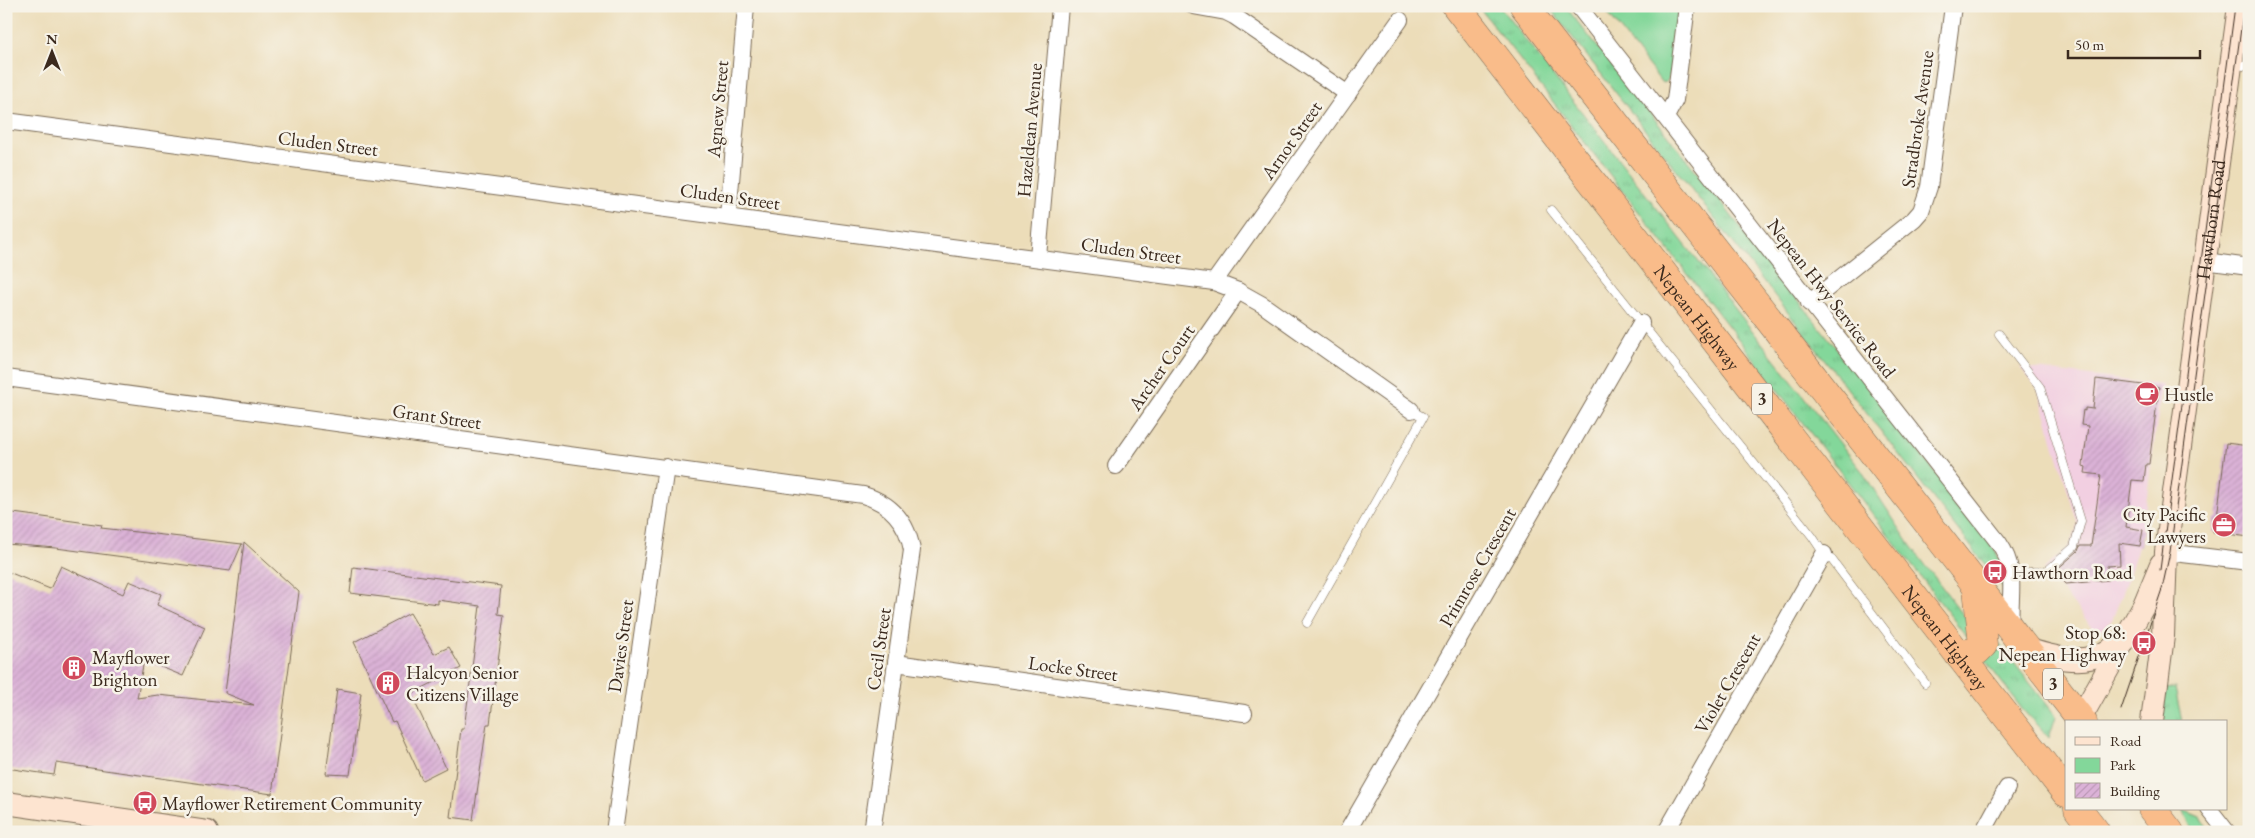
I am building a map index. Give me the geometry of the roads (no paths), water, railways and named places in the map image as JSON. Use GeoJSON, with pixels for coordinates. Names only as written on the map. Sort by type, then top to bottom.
{"type":"FeatureCollection","features":[{"type":"Feature","properties":{"kind":"highway","name":"Nepean Highway"},"geometry":{"type":"LineString","coordinates":[[1456,6],[2065,792]]}},
{"type":"Feature","properties":{"kind":"highway","name":"3"},"geometry":{"type":"LineString","coordinates":[[1524,6],[2080,720]]}},
{"type":"Feature","properties":{"kind":"highway"},"geometry":{"type":"LineString","coordinates":[[1959,655],[1977,651],[1983,645],[1977,587]]}},
{"type":"Feature","properties":{"kind":"highway"},"geometry":{"type":"LineString","coordinates":[[2079,810],[2096,832]]}},
{"type":"Feature","properties":{"kind":"highway"},"geometry":{"type":"LineString","coordinates":[[2153,810],[2170,832]]}},
{"type":"Feature","properties":{"kind":"main road","name":"Hawthorn Road"},"geometry":{"type":"LineString","coordinates":[[2152,720],[2163,636],[2166,552],[2205,261],[2240,65],[2239,6]]}},
{"type":"Feature","properties":{"kind":"main road","name":"Hawthorn Road"},"geometry":{"type":"LineString","coordinates":[[2082,720],[2144,604],[2166,552]]}},
{"type":"Feature","properties":{"kind":"main road"},"geometry":{"type":"LineString","coordinates":[[2019,640],[2058,659],[2076,661],[2108,651],[2126,638]]}},
{"type":"Feature","properties":{"kind":"main road"},"geometry":{"type":"LineString","coordinates":[[6,803],[207,832]]}},
{"type":"Feature","properties":{"kind":"street","name":"Agnew Street"},"geometry":{"type":"LineString","coordinates":[[728,216],[746,6]]}},
{"type":"Feature","properties":{"kind":"street","name":"Hazeldean Avenue"},"geometry":{"type":"LineString","coordinates":[[1038,257],[1060,6]]}},
{"type":"Feature","properties":{"kind":"street"},"geometry":{"type":"LineString","coordinates":[[1193,6],[1226,12],[1234,16],[1348,94]]}},
{"type":"Feature","properties":{"kind":"street","name":"Nepean Hwy Service Road"},"geometry":{"type":"LineString","coordinates":[[1578,6],[1999,543],[2008,558],[2012,573],[2019,640]]}},
{"type":"Feature","properties":{"kind":"street"},"geometry":{"type":"LineString","coordinates":[[1666,117],[1675,100],[1687,6]]}},
{"type":"Feature","properties":{"kind":"street","name":"Stradbroke Avenue"},"geometry":{"type":"LineString","coordinates":[[1809,303],[1914,219],[1921,211],[1929,187],[1953,6]]}},
{"type":"Feature","properties":{"kind":"street","name":"Arnot Street"},"geometry":{"type":"LineString","coordinates":[[1214,282],[1400,20]]}},
{"type":"Feature","properties":{"kind":"street","name":"Cluden Street"},"geometry":{"type":"LineString","coordinates":[[6,121],[1038,257],[1214,282],[1238,291],[1263,305],[1411,410]]}},
{"type":"Feature","properties":{"kind":"street"},"geometry":{"type":"LineString","coordinates":[[2205,261],[2249,267]]}},
{"type":"Feature","properties":{"kind":"street","name":"Archer Court"},"geometry":{"type":"LineString","coordinates":[[1116,466],[1238,291]]}},
{"type":"Feature","properties":{"kind":"street","name":"Primrose Crescent"},"geometry":{"type":"LineString","coordinates":[[1347,832],[1641,323]]}},
{"type":"Feature","properties":{"kind":"street","name":"Grant Street"},"geometry":{"type":"LineString","coordinates":[[6,378],[863,495]]}},
{"type":"Feature","properties":{"kind":"street","name":"Davies Street"},"geometry":{"type":"LineString","coordinates":[[614,832],[666,467]]}},
{"type":"Feature","properties":{"kind":"street","name":"Cecil Street"},"geometry":{"type":"LineString","coordinates":[[863,495],[877,499],[889,507],[906,529],[910,540],[911,560],[872,832]]}},
{"type":"Feature","properties":{"kind":"street"},"geometry":{"type":"LineString","coordinates":[[2166,552],[2249,562]]}},
{"type":"Feature","properties":{"kind":"street","name":"Violet Crescent"},"geometry":{"type":"LineString","coordinates":[[1666,832],[1824,554]]}},
{"type":"Feature","properties":{"kind":"street","name":"Locke Street"},"geometry":{"type":"LineString","coordinates":[[896,663],[1244,713]]}},
{"type":"Feature","properties":{"kind":"street"},"geometry":{"type":"LineString","coordinates":[[1983,832],[2007,788]]}},
{"type":"Feature","properties":{"kind":"street"},"geometry":{"type":"LineString","coordinates":[[2210,810],[2227,832]]}},
{"type":"Feature","properties":{"kind":"lane"},"geometry":{"type":"LineString","coordinates":[[1551,210],[1812,536],[1824,554],[1832,560],[1925,683]]}},
{"type":"Feature","properties":{"kind":"lane"},"geometry":{"type":"LineString","coordinates":[[1999,334],[2040,386],[2081,521],[2074,547],[2047,571],[2012,573]]}},
{"type":"Feature","properties":{"kind":"lane"},"geometry":{"type":"LineString","coordinates":[[1307,623],[1423,417],[1411,410]]}},
{"type":"Feature","properties":{"kind":"tram line"},"geometry":{"type":"LineString","coordinates":[[2160,570],[2235,6]]}},
{"type":"Feature","properties":{"kind":"tram line"},"geometry":{"type":"LineString","coordinates":[[2121,710],[2162,589],[2170,552],[2244,6]]}},
{"type":"Feature","properties":{"kind":"place","name":"Hustle"},"geometry":{"type":"Point","coordinates":[2147,394]}},
{"type":"Feature","properties":{"kind":"place","name":"City Pacific Lawyers"},"geometry":{"type":"Point","coordinates":[2224,525]}},
{"type":"Feature","properties":{"kind":"place","name":"Hawthorn Road"},"geometry":{"type":"Point","coordinates":[1995,572]}},
{"type":"Feature","properties":{"kind":"place","name":"Stop 68: Nepean Highway"},"geometry":{"type":"Point","coordinates":[2144,643]}},
{"type":"Feature","properties":{"kind":"place","name":"Mayflower Brighton"},"geometry":{"type":"Point","coordinates":[74,668]}},
{"type":"Feature","properties":{"kind":"place","name":"Halcyon Senior Citizens Village"},"geometry":{"type":"Point","coordinates":[388,683]}},
{"type":"Feature","properties":{"kind":"place","name":"Mayflower Retirement Community"},"geometry":{"type":"Point","coordinates":[145,803]}}]}
